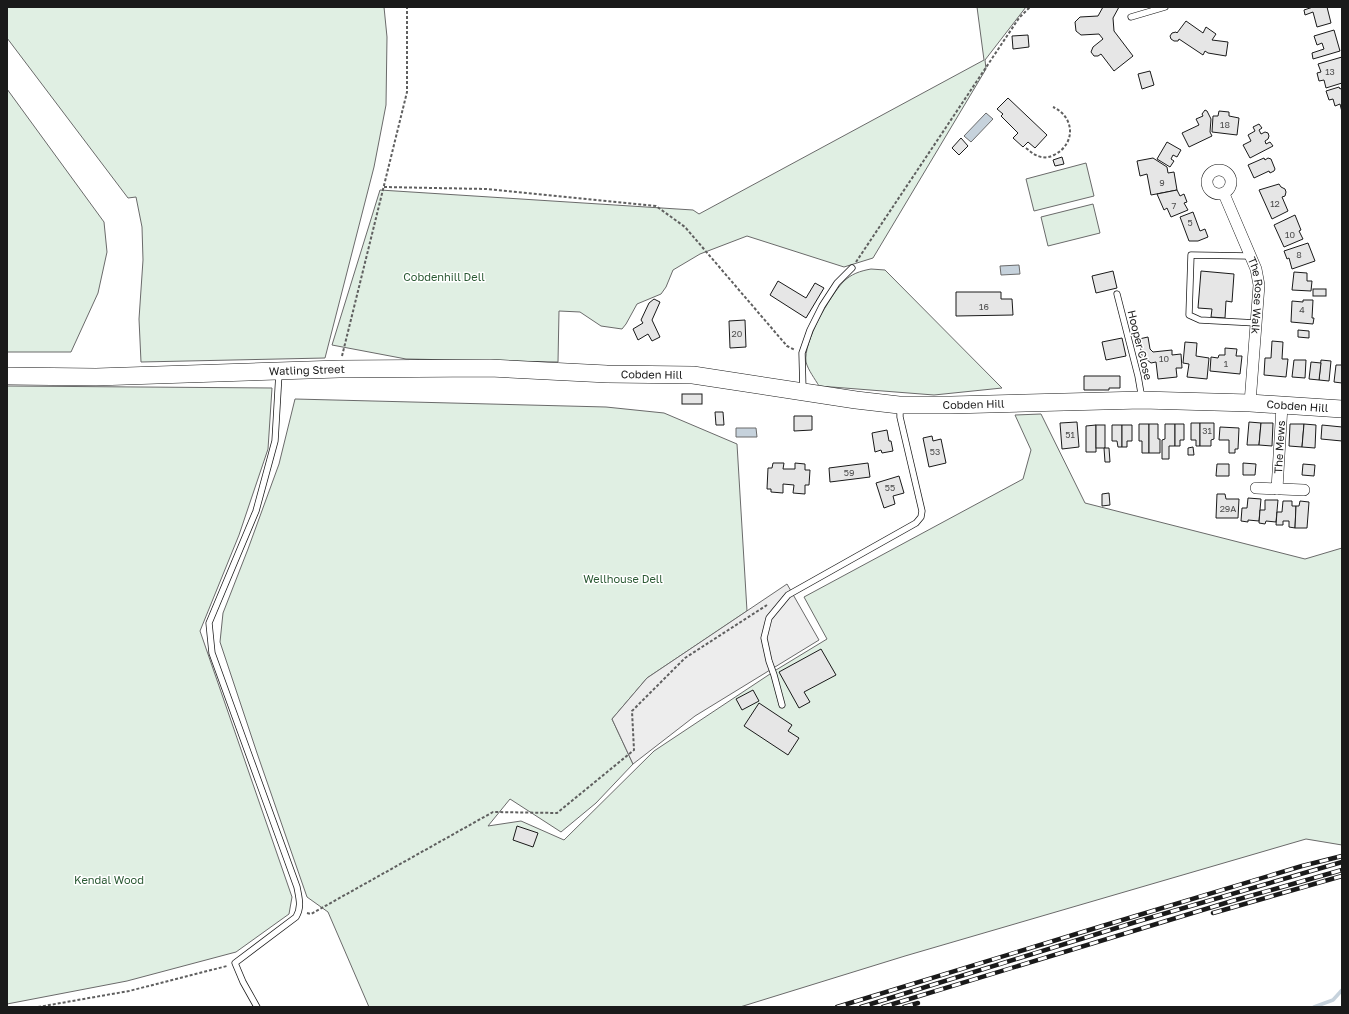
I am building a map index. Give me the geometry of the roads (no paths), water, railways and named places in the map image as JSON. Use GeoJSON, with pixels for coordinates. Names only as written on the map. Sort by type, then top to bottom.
{"type":"FeatureCollection","features":[{"type":"Feature","properties":{"kind":"main road","name":"Watling Street"},"geometry":{"type":"LineString","coordinates":[[7,376],[96,377],[339,368],[490,368],[607,374]]}},
{"type":"Feature","properties":{"kind":"main road","name":"Cobden Hill"},"geometry":{"type":"LineString","coordinates":[[607,374],[693,375],[856,400],[899,405],[1142,400],[1250,403],[1342,409]]}},
{"type":"Feature","properties":{"kind":"street","name":"The Rose Walk"},"geometry":{"type":"LineString","coordinates":[[1224,194],[1256,268],[1259,285],[1250,403]]}},
{"type":"Feature","properties":{"kind":"street","name":"The Mews"},"geometry":{"type":"LineString","coordinates":[[1277,489],[1282,406]]}},
{"type":"Feature","properties":{"kind":"street","name":"The Mews"},"geometry":{"type":"LineString","coordinates":[[1256,488],[1304,490]]}},
{"type":"Feature","properties":{"kind":"lane"},"geometry":{"type":"LineString","coordinates":[[1132,17],[1165,7]]}},
{"type":"Feature","properties":{"kind":"lane"},"geometry":{"type":"LineString","coordinates":[[1250,256],[1191,256],[1189,315],[1200,320],[1256,324]]}},
{"type":"Feature","properties":{"kind":"lane"},"geometry":{"type":"LineString","coordinates":[[803,391],[802,353],[810,330],[822,306],[837,284],[852,268]]}},
{"type":"Feature","properties":{"kind":"lane","name":"Hooper Close"},"geometry":{"type":"LineString","coordinates":[[1117,294],[1138,376],[1142,400]]}},
{"type":"Feature","properties":{"kind":"lane"},"geometry":{"type":"LineString","coordinates":[[257,1007],[243,982],[235,962],[296,918],[300,911],[299,899],[297,887],[212,653],[209,624],[256,512],[275,441],[279,371]]}},
{"type":"Feature","properties":{"kind":"lane"},"geometry":{"type":"LineString","coordinates":[[782,705],[764,638],[770,618],[788,595],[916,523],[921,517],[922,511],[900,417],[899,405]]}},
{"type":"Feature","properties":{"kind":"waterway"},"geometry":{"type":"LineString","coordinates":[[1314,1007],[1333,1000],[1342,990]]}},
{"type":"Feature","properties":{"kind":"railway"},"geometry":{"type":"LineString","coordinates":[[837,1007],[1302,866],[1342,856]]}},
{"type":"Feature","properties":{"kind":"railway"},"geometry":{"type":"LineString","coordinates":[[861,1007],[1139,921],[1342,862]]}},
{"type":"Feature","properties":{"kind":"railway"},"geometry":{"type":"LineString","coordinates":[[883,1007],[1232,901],[1342,870]]}},
{"type":"Feature","properties":{"kind":"railway"},"geometry":{"type":"LineString","coordinates":[[1213,913],[1342,876]]}},
{"type":"Feature","properties":{"kind":"railway"},"geometry":{"type":"LineString","coordinates":[[904,1007],[918,1003]]}},
{"type":"Feature","properties":{"kind":"park label","name":"Cobdenhill Dell"},"geometry":{"type":"Point","coordinates":[444,277]}},
{"type":"Feature","properties":{"kind":"park label","name":"Wellhouse Dell"},"geometry":{"type":"Point","coordinates":[623,579]}},
{"type":"Feature","properties":{"kind":"park label","name":"Kendal Wood"},"geometry":{"type":"Point","coordinates":[109,880]}}]}
